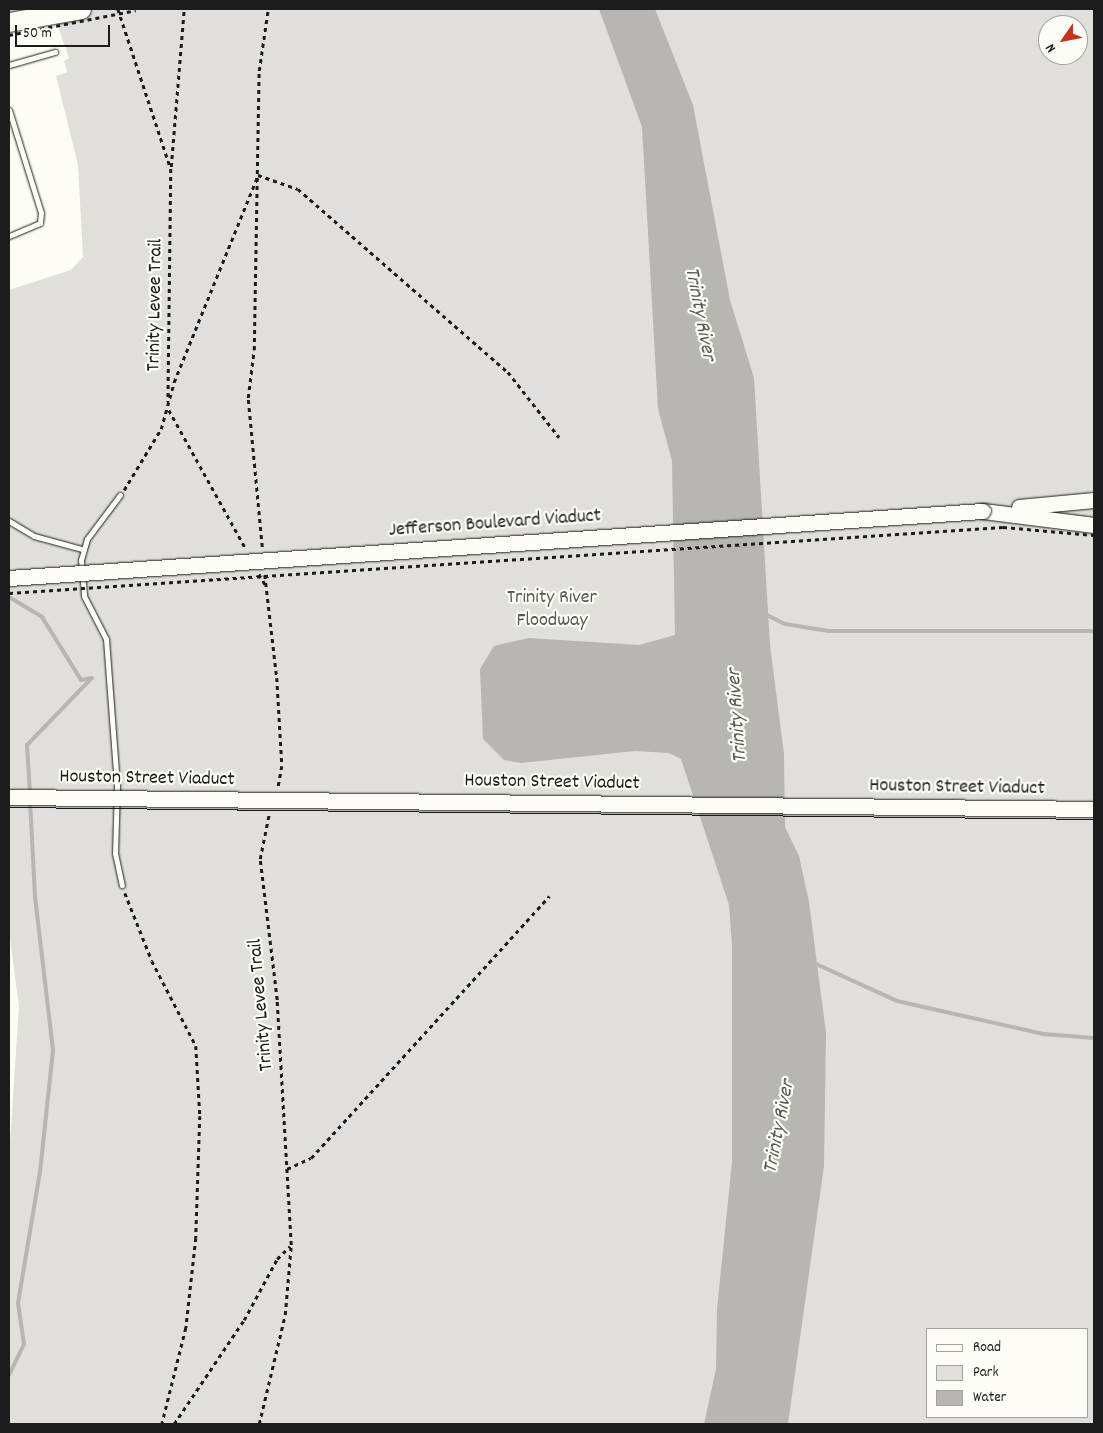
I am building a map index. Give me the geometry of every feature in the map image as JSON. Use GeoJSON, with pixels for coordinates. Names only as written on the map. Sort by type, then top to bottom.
{"type":"FeatureCollection","features":[{"type":"Feature","properties":{"kind":"highway"},"geometry":{"type":"LineString","coordinates":[[9,22],[81,9]]}},
{"type":"Feature","properties":{"kind":"main road"},"geometry":{"type":"LineString","coordinates":[[983,511],[1094,500]]}},
{"type":"Feature","properties":{"kind":"main road"},"geometry":{"type":"LineString","coordinates":[[983,511],[1094,525]]}},
{"type":"Feature","properties":{"kind":"main road","name":"Jefferson Boulevard Viaduct"},"geometry":{"type":"LineString","coordinates":[[9,578],[983,511]]}},
{"type":"Feature","properties":{"kind":"main road","name":"Houston Street Viaduct"},"geometry":{"type":"LineString","coordinates":[[9,797],[1094,809]]}},
{"type":"Feature","properties":{"kind":"lane"},"geometry":{"type":"LineString","coordinates":[[9,65],[55,52]]}},
{"type":"Feature","properties":{"kind":"lane"},"geometry":{"type":"LineString","coordinates":[[9,110],[42,213],[40,223],[9,236]]}},
{"type":"Feature","properties":{"kind":"lane"},"geometry":{"type":"LineString","coordinates":[[120,495],[82,549],[84,596],[106,640],[117,786],[115,853],[122,885]]}},
{"type":"Feature","properties":{"kind":"lane"},"geometry":{"type":"LineString","coordinates":[[9,521],[34,536],[82,549]]}},
{"type":"Feature","properties":{"kind":"path","name":"Trinity Levee Trail"},"geometry":{"type":"LineString","coordinates":[[118,9],[171,169],[168,408],[247,552]]}},
{"type":"Feature","properties":{"kind":"path"},"geometry":{"type":"LineString","coordinates":[[171,169],[184,9]]}},
{"type":"Feature","properties":{"kind":"path"},"geometry":{"type":"LineString","coordinates":[[263,558],[248,398],[254,350],[259,71],[268,9]]}},
{"type":"Feature","properties":{"kind":"path"},"geometry":{"type":"LineString","coordinates":[[9,35],[136,10]]}},
{"type":"Feature","properties":{"kind":"path"},"geometry":{"type":"LineString","coordinates":[[120,495],[151,449],[168,408],[227,243],[258,175]]}},
{"type":"Feature","properties":{"kind":"path"},"geometry":{"type":"LineString","coordinates":[[258,175],[279,179],[306,195],[508,372],[559,437]]}},
{"type":"Feature","properties":{"kind":"path"},"geometry":{"type":"LineString","coordinates":[[9,593],[1003,527],[1094,535]]}},
{"type":"Feature","properties":{"kind":"path"},"geometry":{"type":"LineString","coordinates":[[264,567],[282,766],[276,795]]}},
{"type":"Feature","properties":{"kind":"path"},"geometry":{"type":"LineString","coordinates":[[257,569],[266,585]]}},
{"type":"Feature","properties":{"kind":"path","name":"Trinity Levee Trail"},"geometry":{"type":"LineString","coordinates":[[259,1424],[284,1314],[291,1246],[277,1000],[260,859],[273,804]]}},
{"type":"Feature","properties":{"kind":"path"},"geometry":{"type":"LineString","coordinates":[[122,885],[152,960],[196,1046],[200,1116],[196,1238],[186,1328],[162,1424]]}},
{"type":"Feature","properties":{"kind":"path"},"geometry":{"type":"LineString","coordinates":[[287,1169],[311,1158],[550,896]]}},
{"type":"Feature","properties":{"kind":"path"},"geometry":{"type":"LineString","coordinates":[[174,1424],[244,1320],[276,1259],[291,1246]]}},
{"type":"Feature","properties":{"kind":"green space","name":"Trinity River Floodway"},"geometry":{"type":"Polygon","coordinates":[[[9,9],[1094,9],[1094,1424],[9,1424],[9,1158],[19,1007],[9,930],[9,290],[71,270],[83,257],[78,165],[56,76],[67,72],[64,61],[69,58],[56,21],[9,31],[9,9]]]}},
{"type":"Feature","properties":{"kind":"water","name":"Trinity River"},"geometry":{"type":"Polygon","coordinates":[[[599,9],[655,9],[693,105],[730,300],[754,378],[770,645],[784,754],[785,827],[799,856],[809,902],[826,1033],[824,1166],[788,1424],[704,1424],[716,1369],[717,1309],[732,1162],[732,946],[729,905],[681,759],[669,753],[635,751],[521,763],[504,760],[483,739],[480,669],[494,646],[529,638],[639,645],[675,635],[672,461],[658,409],[642,127],[599,9]]]}},
{"type":"Feature","properties":{"kind":"waterway"},"geometry":{"type":"LineString","coordinates":[[9,597],[42,617],[81,680],[92,678]]}},
{"type":"Feature","properties":{"kind":"waterway"},"geometry":{"type":"LineString","coordinates":[[767,615],[785,624],[828,631],[1094,631]]}},
{"type":"Feature","properties":{"kind":"waterway"},"geometry":{"type":"LineString","coordinates":[[30,794],[27,745],[92,678]]}},
{"type":"Feature","properties":{"kind":"waterway"},"geometry":{"type":"LineString","coordinates":[[9,1375],[24,1344],[18,1303],[40,1172],[53,1050],[35,896],[30,801]]}},
{"type":"Feature","properties":{"kind":"waterway"},"geometry":{"type":"LineString","coordinates":[[814,963],[897,1001],[1044,1034],[1094,1038]]}},
{"type":"Feature","properties":{"kind":"tram line"},"geometry":{"type":"LineString","coordinates":[[9,807],[1094,819]]}}]}
